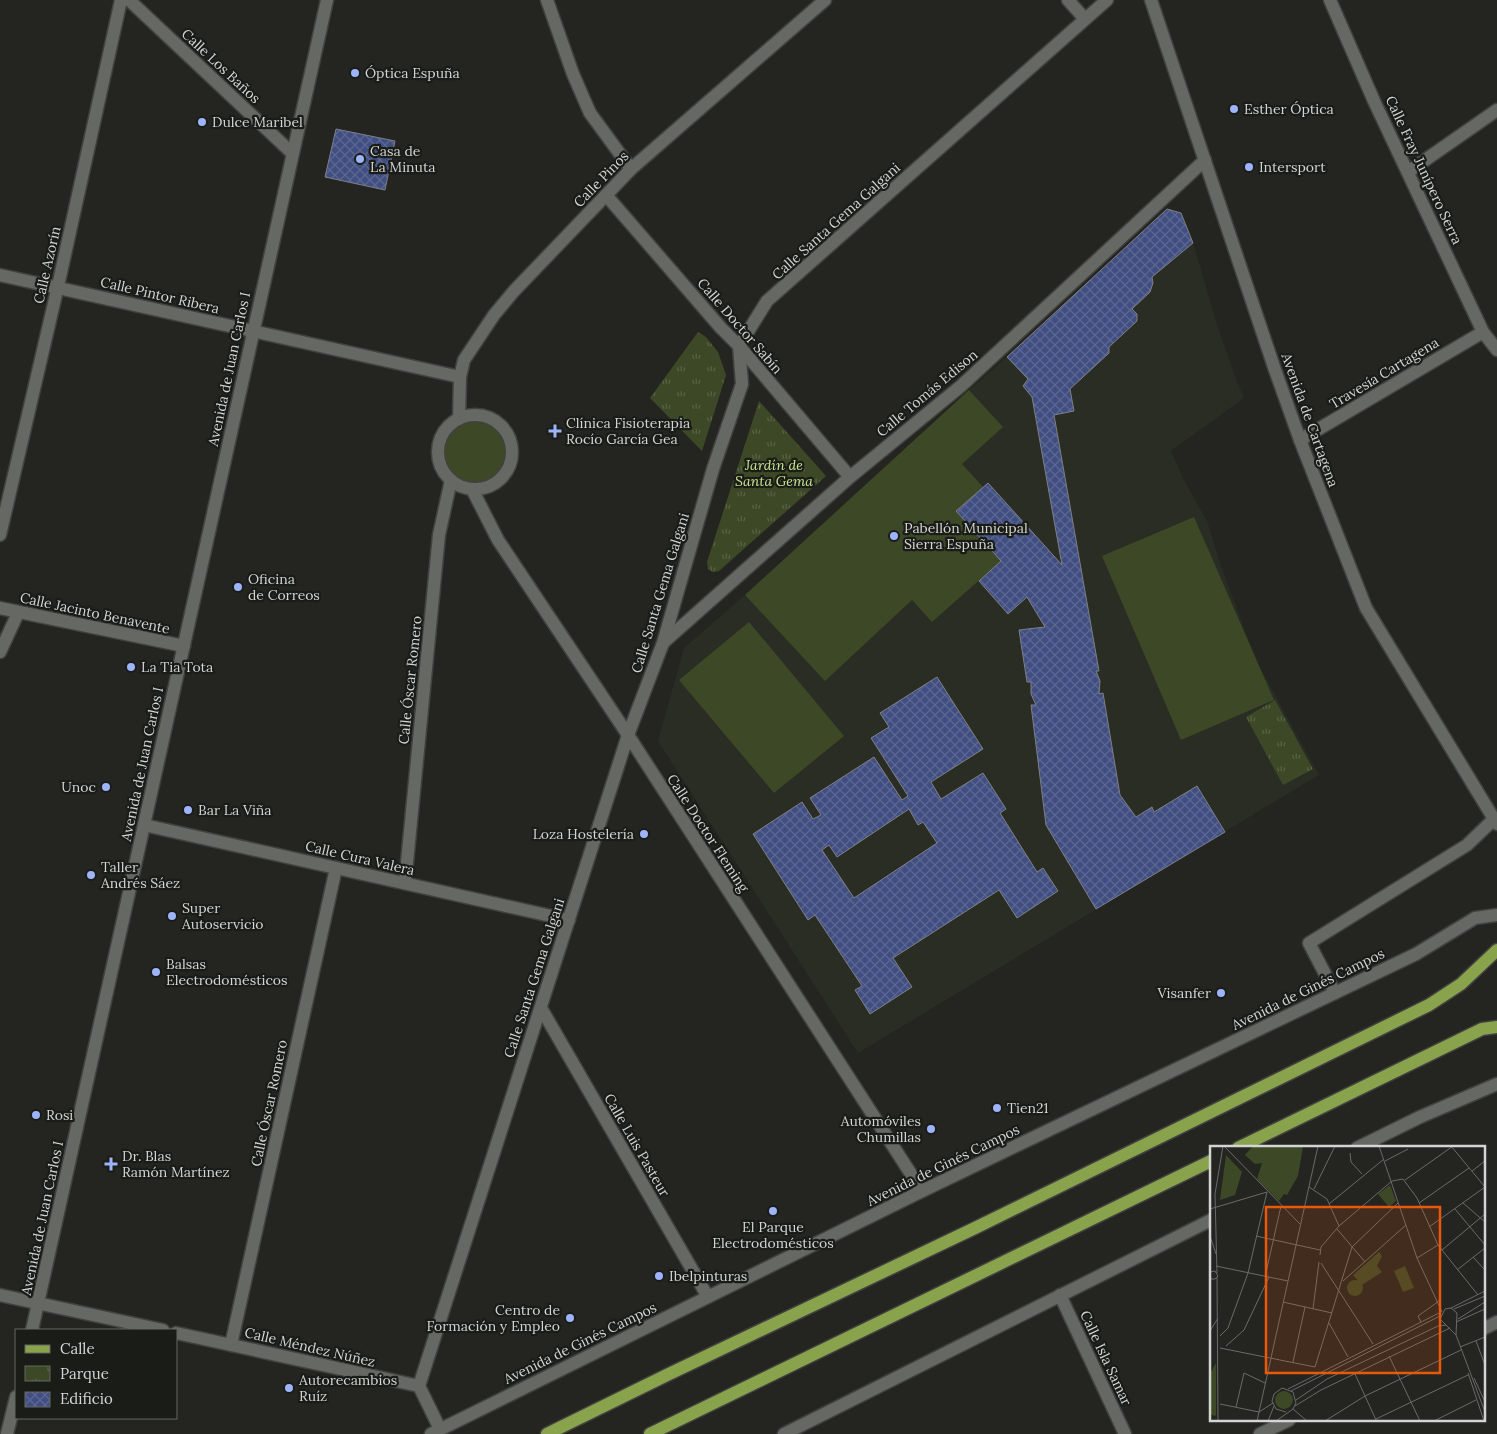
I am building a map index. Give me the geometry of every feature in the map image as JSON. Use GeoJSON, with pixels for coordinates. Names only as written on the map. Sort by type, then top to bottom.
{"type":"FeatureCollection","features":[{"type":"Feature","properties":{"kind":"main road"},"geometry":{"type":"LineString","coordinates":[[547,1434],[966,1233],[1420,1009],[1461,984],[1497,950]]}},
{"type":"Feature","properties":{"kind":"main road"},"geometry":{"type":"LineString","coordinates":[[1242,1146],[1482,1030],[1497,1027]]}},
{"type":"Feature","properties":{"kind":"main road"},"geometry":{"type":"LineString","coordinates":[[650,1434],[1210,1161]]}},
{"type":"Feature","properties":{"kind":"street","name":"Calle Azorín"},"geometry":{"type":"LineString","coordinates":[[0,535],[58,286],[121,0]]}},
{"type":"Feature","properties":{"kind":"street","name":"Calle Los Baños"},"geometry":{"type":"LineString","coordinates":[[129,0],[292,153]]}},
{"type":"Feature","properties":{"kind":"street","name":"Avenida de Juan Carlos I"},"geometry":{"type":"LineString","coordinates":[[32,1329],[327,0]]}},
{"type":"Feature","properties":{"kind":"street"},"geometry":{"type":"LineString","coordinates":[[547,0],[573,74],[590,113],[630,169]]}},
{"type":"Feature","properties":{"kind":"street","name":"Calle Pinos"},"geometry":{"type":"LineString","coordinates":[[459,419],[460,377],[464,360],[494,315],[514,291],[630,169],[825,0]]}},
{"type":"Feature","properties":{"kind":"street"},"geometry":{"type":"LineString","coordinates":[[1068,0],[1085,19]]}},
{"type":"Feature","properties":{"kind":"street","name":"Calle Santa Gema Galgani"},"geometry":{"type":"LineString","coordinates":[[419,1386],[628,735],[663,643],[713,469],[742,384],[739,346],[767,301],[1107,0]]}},
{"type":"Feature","properties":{"kind":"street","name":"Avenida de Cartagena"},"geometry":{"type":"LineString","coordinates":[[1151,0],[1300,440],[1366,608],[1495,822]]}},
{"type":"Feature","properties":{"kind":"street","name":"Calle Fray Junípero Serra"},"geometry":{"type":"LineString","coordinates":[[1330,0],[1374,101],[1483,332],[1497,350]]}},
{"type":"Feature","properties":{"kind":"street"},"geometry":{"type":"LineString","coordinates":[[1408,172],[1497,110]]}},
{"type":"Feature","properties":{"kind":"street","name":"Calle Tomás Edison"},"geometry":{"type":"LineString","coordinates":[[663,643],[850,478],[961,386],[1205,160]]}},
{"type":"Feature","properties":{"kind":"street","name":"Calle Doctor Sabín"},"geometry":{"type":"LineString","coordinates":[[606,195],[721,328],[739,346],[850,478]]}},
{"type":"Feature","properties":{"kind":"street","name":"Calle Pintor Ribera"},"geometry":{"type":"LineString","coordinates":[[0,274],[460,377]]}},
{"type":"Feature","properties":{"kind":"street","name":"Travesía Cartagena"},"geometry":{"type":"LineString","coordinates":[[1300,440],[1483,332]]}},
{"type":"Feature","properties":{"kind":"street"},"geometry":{"type":"LineString","coordinates":[[471,415],[483,416],[504,428],[510,439],[512,451],[511,464],[496,483],[485,488],[472,489],[461,486],[451,480],[443,471],[438,447],[442,436],[449,426],[459,419],[471,415]]}},
{"type":"Feature","properties":{"kind":"street","name":"Calle Óscar Romero"},"geometry":{"type":"LineString","coordinates":[[405,883],[439,536],[451,480]]}},
{"type":"Feature","properties":{"kind":"street","name":"Calle Doctor Fleming"},"geometry":{"type":"LineString","coordinates":[[472,489],[498,540],[628,735],[922,1191]]}},
{"type":"Feature","properties":{"kind":"street","name":"Calle Jacinto Benavente"},"geometry":{"type":"LineString","coordinates":[[0,608],[184,646]]}},
{"type":"Feature","properties":{"kind":"street"},"geometry":{"type":"LineString","coordinates":[[0,652],[18,612]]}},
{"type":"Feature","properties":{"kind":"street"},"geometry":{"type":"LineString","coordinates":[[1335,993],[1309,944],[1467,845],[1495,822]]}},
{"type":"Feature","properties":{"kind":"street","name":"Calle Cura Valera"},"geometry":{"type":"LineString","coordinates":[[144,825],[569,920]]}},
{"type":"Feature","properties":{"kind":"street","name":"Calle Óscar Romero"},"geometry":{"type":"LineString","coordinates":[[231,1344],[336,868]]}},
{"type":"Feature","properties":{"kind":"street","name":"Avenida de Ginés Campos"},"geometry":{"type":"LineString","coordinates":[[435,1432],[922,1191],[1416,954],[1475,918],[1497,914]]}},
{"type":"Feature","properties":{"kind":"street","name":"Calle Luis Pasteur"},"geometry":{"type":"LineString","coordinates":[[540,1008],[708,1296]]}},
{"type":"Feature","properties":{"kind":"street"},"geometry":{"type":"LineString","coordinates":[[1361,1146],[1420,1116],[1497,1084]]}},
{"type":"Feature","properties":{"kind":"street"},"geometry":{"type":"LineString","coordinates":[[784,1434],[1210,1221]]}},
{"type":"Feature","properties":{"kind":"street"},"geometry":{"type":"LineString","coordinates":[[0,1295],[158,1329]]}},
{"type":"Feature","properties":{"kind":"street","name":"Calle Isla Samar"},"geometry":{"type":"LineString","coordinates":[[1060,1296],[1125,1434]]}},
{"type":"Feature","properties":{"kind":"street"},"geometry":{"type":"LineString","coordinates":[[1484,1328],[1497,1322]]}},
{"type":"Feature","properties":{"kind":"street","name":"Calle Méndez Núñez"},"geometry":{"type":"LineString","coordinates":[[178,1333],[419,1386]]}},
{"type":"Feature","properties":{"kind":"street"},"geometry":{"type":"LineString","coordinates":[[419,1386],[435,1432]]}},
{"type":"Feature","properties":{"kind":"street"},"geometry":{"type":"LineString","coordinates":[[7,1434],[15,1401]]}},
{"type":"Feature","properties":{"kind":"street"},"geometry":{"type":"LineString","coordinates":[[1260,1434],[1286,1422]]}},
{"type":"Feature","properties":{"kind":"shaded area"},"geometry":{"type":"Polygon","coordinates":[[[1167,209],[1181,213],[1193,243],[1218,328],[1244,398],[1171,451],[1184,480],[1207,521],[1222,569],[1257,662],[1319,775],[858,1053],[658,741],[684,648],[745,595],[825,680],[912,600],[932,622],[1001,561],[956,511],[962,464],[1002,427],[969,390],[1167,209]]]}},
{"type":"Feature","properties":{"kind":"green space","name":"Jardín de Santa Gema"},"geometry":{"type":"Polygon","coordinates":[[[698,332],[706,337],[718,352],[726,375],[702,451],[650,398],[698,332]]]}},
{"type":"Feature","properties":{"kind":"green space","name":"Pabellón Municipal Sierra Espuña"},"geometry":{"type":"Polygon","coordinates":[[[969,390],[1003,427],[962,464],[983,487],[956,511],[1001,561],[932,622],[912,600],[825,681],[745,595],[969,390]]]}},
{"type":"Feature","properties":{"kind":"green space","name":"Jardín de Santa Gema"},"geometry":{"type":"Polygon","coordinates":[[[759,401],[826,476],[719,571],[713,572],[708,569],[707,562],[759,401]]]}},
{"type":"Feature","properties":{"kind":"green space"},"geometry":{"type":"Polygon","coordinates":[[[476,420],[494,426],[502,434],[508,452],[502,470],[494,478],[476,484],[458,478],[450,470],[444,452],[450,434],[458,426],[476,420]]]}},
{"type":"Feature","properties":{"kind":"green space"},"geometry":{"type":"Polygon","coordinates":[[[1194,517],[1274,700],[1181,740],[1102,556],[1194,517]]]}},
{"type":"Feature","properties":{"kind":"green space"},"geometry":{"type":"Polygon","coordinates":[[[749,622],[844,736],[774,793],[679,680],[749,622]]]}},
{"type":"Feature","properties":{"kind":"green space"},"geometry":{"type":"Polygon","coordinates":[[[1275,700],[1313,769],[1283,785],[1246,717],[1275,700]]]}},
{"type":"Feature","properties":{"kind":"building","name":"Casa de La Minuta"},"geometry":{"type":"Polygon","coordinates":[[[336,129],[395,141],[385,190],[325,177],[336,129]]]}},
{"type":"Feature","properties":{"kind":"building"},"geometry":{"type":"Polygon","coordinates":[[[1167,209],[1181,213],[1193,243],[1152,277],[1153,283],[1150,292],[1132,309],[1137,314],[1137,321],[1109,347],[1109,353],[1070,389],[1074,411],[1054,415],[1099,671],[1096,671],[1100,681],[1099,694],[1103,693],[1120,795],[1136,817],[1152,807],[1154,812],[1197,786],[1225,832],[1096,909],[1046,825],[1031,705],[1036,705],[1031,694],[1031,682],[1027,682],[1019,630],[1045,627],[1027,597],[1008,614],[979,581],[1001,561],[956,511],[988,483],[1062,565],[1032,397],[1023,386],[1028,379],[1007,357],[1167,209]]]}},
{"type":"Feature","properties":{"kind":"building"},"geometry":{"type":"Polygon","coordinates":[[[937,677],[983,749],[931,782],[941,799],[983,773],[1006,809],[1000,813],[1037,872],[1043,868],[1058,891],[1017,918],[999,890],[893,958],[912,987],[870,1014],[855,990],[862,986],[815,915],[808,920],[753,834],[802,802],[813,819],[821,815],[810,798],[874,757],[902,800],[908,796],[871,738],[889,727],[880,713],[937,677]],[[909,809],[837,857],[829,845],[822,850],[854,898],[937,843],[923,822],[918,825],[909,809]]]}},
{"type":"Feature","properties":{"kind":"place","name":"Óptica Espuña"},"geometry":{"type":"Point","coordinates":[355,73]}},
{"type":"Feature","properties":{"kind":"place","name":"Esther Óptica"},"geometry":{"type":"Point","coordinates":[1234,109]}},
{"type":"Feature","properties":{"kind":"place","name":"Dulce Maribel"},"geometry":{"type":"Point","coordinates":[202,122]}},
{"type":"Feature","properties":{"kind":"place","name":"Casa de La Minuta"},"geometry":{"type":"Point","coordinates":[360,159]}},
{"type":"Feature","properties":{"kind":"place","name":"Intersport"},"geometry":{"type":"Point","coordinates":[1249,167]}},
{"type":"Feature","properties":{"kind":"place","name":"Clínica Fisioterapia Rocío García Gea"},"geometry":{"type":"Point","coordinates":[555,431]}},
{"type":"Feature","properties":{"kind":"place","name":"Pabellón Municipal Sierra Espuña"},"geometry":{"type":"Point","coordinates":[894,536]}},
{"type":"Feature","properties":{"kind":"place","name":"Oficina de Correos"},"geometry":{"type":"Point","coordinates":[238,587]}},
{"type":"Feature","properties":{"kind":"place","name":"La Tia Tota"},"geometry":{"type":"Point","coordinates":[131,667]}},
{"type":"Feature","properties":{"kind":"place","name":"Unoc"},"geometry":{"type":"Point","coordinates":[106,787]}},
{"type":"Feature","properties":{"kind":"place","name":"Bar La Viña"},"geometry":{"type":"Point","coordinates":[188,810]}},
{"type":"Feature","properties":{"kind":"place","name":"Loza Hostelería"},"geometry":{"type":"Point","coordinates":[644,834]}},
{"type":"Feature","properties":{"kind":"place","name":"Taller Andrés Sáez"},"geometry":{"type":"Point","coordinates":[91,875]}},
{"type":"Feature","properties":{"kind":"place","name":"Super Autoservicio"},"geometry":{"type":"Point","coordinates":[172,916]}},
{"type":"Feature","properties":{"kind":"place","name":"Balsas Electrodomésticos"},"geometry":{"type":"Point","coordinates":[156,972]}},
{"type":"Feature","properties":{"kind":"place","name":"Visanfer"},"geometry":{"type":"Point","coordinates":[1221,993]}},
{"type":"Feature","properties":{"kind":"place","name":"Tien21"},"geometry":{"type":"Point","coordinates":[997,1108]}},
{"type":"Feature","properties":{"kind":"place","name":"Rosi"},"geometry":{"type":"Point","coordinates":[36,1115]}},
{"type":"Feature","properties":{"kind":"place","name":"Automóviles Chumillas"},"geometry":{"type":"Point","coordinates":[931,1129]}},
{"type":"Feature","properties":{"kind":"place","name":"Dr. Blas Ramón Martínez"},"geometry":{"type":"Point","coordinates":[111,1164]}},
{"type":"Feature","properties":{"kind":"place","name":"El Parque Electrodomésticos"},"geometry":{"type":"Point","coordinates":[773,1211]}},
{"type":"Feature","properties":{"kind":"place","name":"Ibelpinturas"},"geometry":{"type":"Point","coordinates":[659,1276]}},
{"type":"Feature","properties":{"kind":"place","name":"Centro de Formación y Empleo"},"geometry":{"type":"Point","coordinates":[570,1318]}},
{"type":"Feature","properties":{"kind":"place","name":"Autorecambios Ruíz"},"geometry":{"type":"Point","coordinates":[289,1388]}}]}
